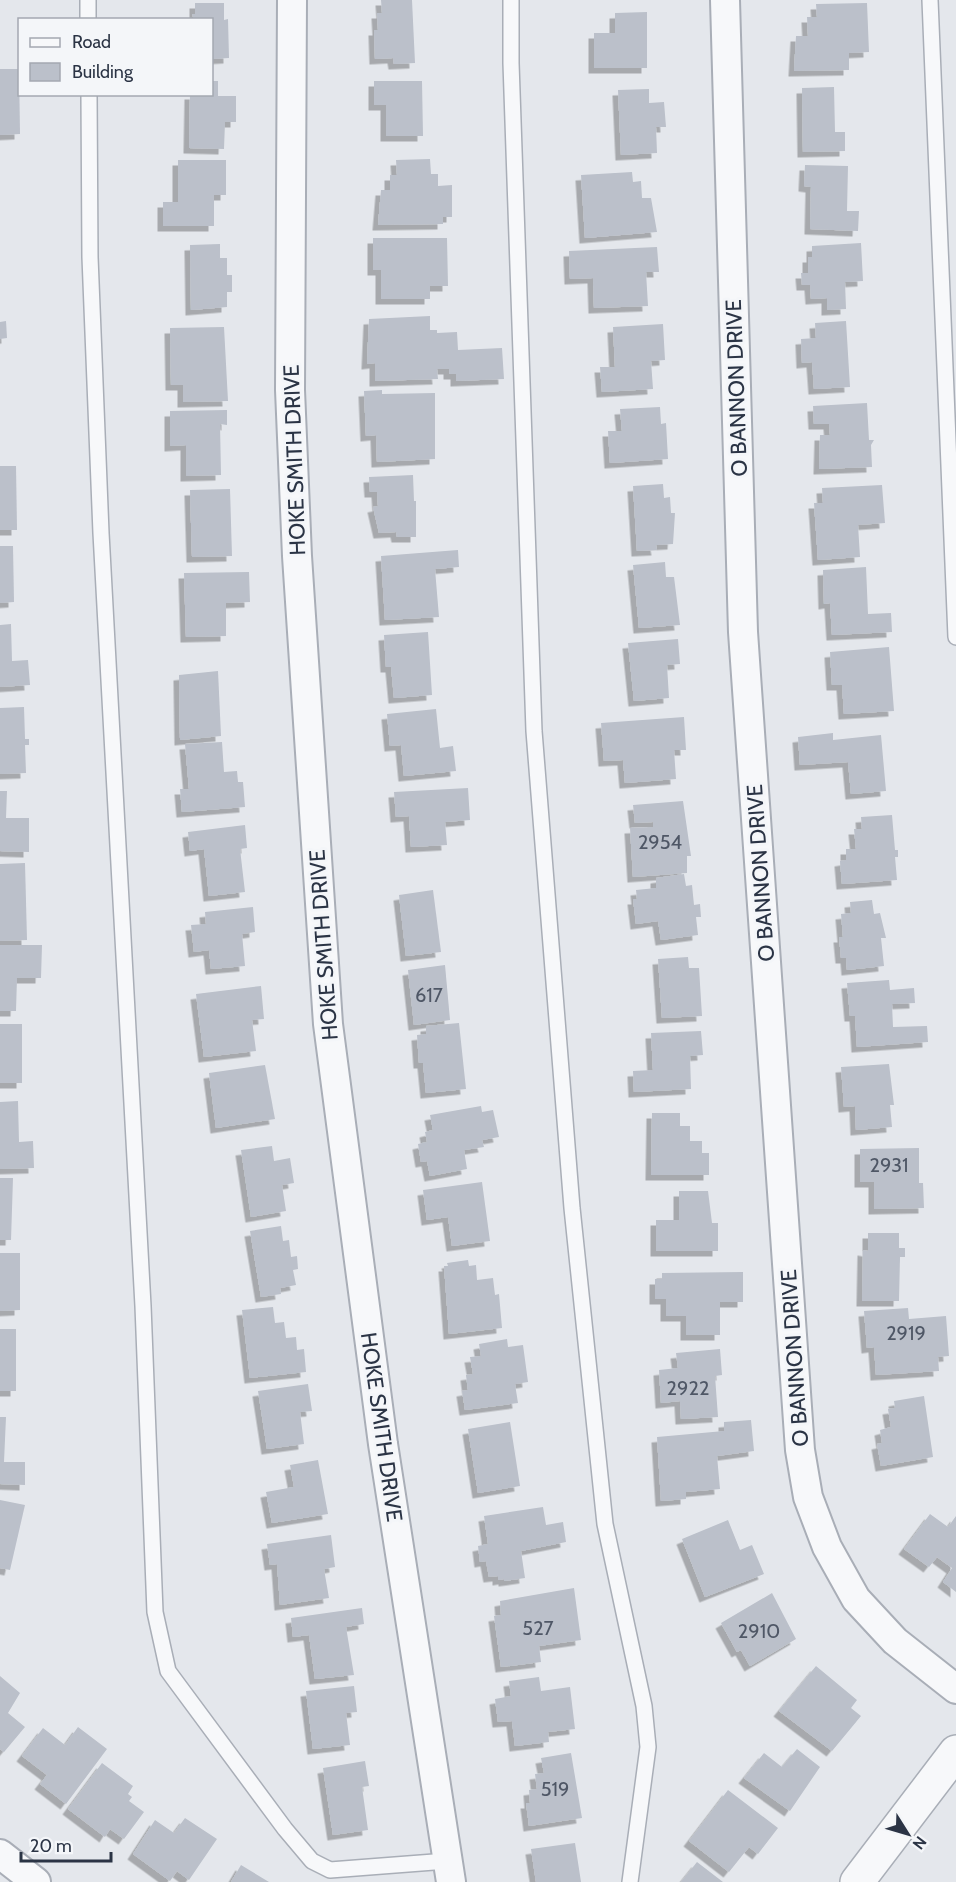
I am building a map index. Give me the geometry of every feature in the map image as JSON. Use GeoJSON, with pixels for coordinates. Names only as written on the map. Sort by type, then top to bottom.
{"type":"FeatureCollection","features":[{"type":"Feature","properties":{"kind":"street","name":"HOKE SMITH DRIVE"},"geometry":{"type":"LineString","coordinates":[[292,0],[290,390],[297,556],[328,1024],[383,1444],[449,1871]]}},
{"type":"Feature","properties":{"kind":"street","name":"O BANNON DRIVE"},"geometry":{"type":"LineString","coordinates":[[725,0],[743,632],[800,1450],[808,1497],[827,1547],[856,1599],[895,1641],[956,1689]]}},
{"type":"Feature","properties":{"kind":"street"},"geometry":{"type":"LineString","coordinates":[[857,1882],[956,1752]]}},
{"type":"Feature","properties":{"kind":"street"},"geometry":{"type":"LineString","coordinates":[[0,1854],[36,1882]]}},
{"type":"Feature","properties":{"kind":"lane"},"geometry":{"type":"LineString","coordinates":[[88,0],[88,18]]}},
{"type":"Feature","properties":{"kind":"lane"},"geometry":{"type":"LineString","coordinates":[[511,0],[511,63],[536,755],[572,1208],[605,1524],[644,1706],[648,1747],[630,1882]]}},
{"type":"Feature","properties":{"kind":"lane"},"geometry":{"type":"LineString","coordinates":[[930,0],[956,637]]}},
{"type":"Feature","properties":{"kind":"lane"},"geometry":{"type":"LineString","coordinates":[[89,96],[90,257],[101,533],[143,1306],[155,1600],[158,1622],[168,1671],[285,1829],[312,1861],[330,1870],[449,1871]]}},
{"type":"Feature","properties":{"kind":"building"},"geometry":{"type":"Polygon","coordinates":[[[381,0],[412,0],[415,63],[394,64],[393,58],[375,59],[374,30],[378,30],[377,13],[382,13],[381,0]]]}},
{"type":"Feature","properties":{"kind":"building"},"geometry":{"type":"Polygon","coordinates":[[[195,3],[224,3],[224,20],[228,19],[229,58],[213,59],[213,18],[193,18],[192,14],[195,14],[195,3]]]}},
{"type":"Feature","properties":{"kind":"building"},"geometry":{"type":"Polygon","coordinates":[[[867,3],[869,52],[849,53],[849,70],[794,71],[796,36],[808,36],[807,17],[817,17],[816,4],[867,3]]]}},
{"type":"Feature","properties":{"kind":"building"},"geometry":{"type":"Polygon","coordinates":[[[647,12],[647,68],[594,68],[594,33],[615,33],[615,13],[647,12]]]}},
{"type":"Feature","properties":{"kind":"building"},"geometry":{"type":"Polygon","coordinates":[[[0,69],[18,69],[20,134],[0,135],[0,69]]]}},
{"type":"Feature","properties":{"kind":"building"},"geometry":{"type":"Polygon","coordinates":[[[213,81],[218,81],[218,96],[236,96],[236,122],[225,122],[224,149],[189,148],[190,96],[213,96],[213,81]]]}},
{"type":"Feature","properties":{"kind":"building"},"geometry":{"type":"Polygon","coordinates":[[[374,81],[422,81],[423,136],[386,136],[386,105],[374,105],[374,81]]]}},
{"type":"Feature","properties":{"kind":"building"},"geometry":{"type":"Polygon","coordinates":[[[834,87],[835,132],[845,132],[845,151],[803,152],[802,88],[834,87]]]}},
{"type":"Feature","properties":{"kind":"building"},"geometry":{"type":"Polygon","coordinates":[[[649,89],[649,103],[664,102],[666,127],[656,127],[657,153],[621,155],[618,90],[649,89]]]}},
{"type":"Feature","properties":{"kind":"building"},"geometry":{"type":"Polygon","coordinates":[[[430,159],[431,174],[438,174],[438,186],[452,185],[452,217],[443,217],[443,224],[378,225],[381,190],[390,190],[390,175],[397,175],[396,160],[430,159]]]}},
{"type":"Feature","properties":{"kind":"building"},"geometry":{"type":"Polygon","coordinates":[[[178,160],[226,160],[226,195],[214,195],[214,226],[163,226],[163,202],[178,202],[178,160]]]}},
{"type":"Feature","properties":{"kind":"building"},"geometry":{"type":"Polygon","coordinates":[[[805,165],[848,166],[847,211],[859,211],[858,231],[810,229],[811,187],[804,186],[805,165]]]}},
{"type":"Feature","properties":{"kind":"building"},"geometry":{"type":"Polygon","coordinates":[[[632,172],[633,182],[641,181],[642,198],[651,198],[657,232],[585,238],[581,175],[632,172]]]}},
{"type":"Feature","properties":{"kind":"building"},"geometry":{"type":"Polygon","coordinates":[[[373,238],[447,238],[448,286],[430,286],[430,299],[381,299],[381,270],[373,270],[373,238]]]}},
{"type":"Feature","properties":{"kind":"building"},"geometry":{"type":"Polygon","coordinates":[[[861,243],[863,281],[845,282],[846,309],[827,310],[827,298],[811,299],[810,285],[802,285],[801,273],[808,273],[808,257],[812,257],[812,246],[861,243]]]}},
{"type":"Feature","properties":{"kind":"building"},"geometry":{"type":"Polygon","coordinates":[[[220,244],[220,258],[227,258],[227,275],[232,275],[232,292],[227,292],[227,307],[191,310],[190,245],[220,244]]]}},
{"type":"Feature","properties":{"kind":"building"},"geometry":{"type":"Polygon","coordinates":[[[657,247],[659,272],[646,272],[648,306],[594,308],[593,278],[570,279],[569,251],[657,247]]]}},
{"type":"Feature","properties":{"kind":"building"},"geometry":{"type":"Polygon","coordinates":[[[430,316],[430,330],[437,330],[437,333],[457,332],[458,350],[502,348],[504,379],[456,381],[456,374],[449,374],[449,369],[437,369],[438,379],[375,381],[375,363],[367,364],[369,319],[430,316]]]}},
{"type":"Feature","properties":{"kind":"building"},"geometry":{"type":"Polygon","coordinates":[[[6,321],[7,338],[0,339],[0,322],[6,321]]]}},
{"type":"Feature","properties":{"kind":"building"},"geometry":{"type":"Polygon","coordinates":[[[846,321],[850,387],[814,389],[812,362],[802,363],[801,339],[816,338],[815,323],[846,321]]]}},
{"type":"Feature","properties":{"kind":"building"},"geometry":{"type":"Polygon","coordinates":[[[663,324],[665,360],[651,361],[653,389],[602,392],[600,367],[615,367],[613,327],[663,324]]]}},
{"type":"Feature","properties":{"kind":"building"},"geometry":{"type":"Polygon","coordinates":[[[224,327],[228,401],[183,402],[183,385],[171,385],[170,328],[224,327]]]}},
{"type":"Feature","properties":{"kind":"building"},"geometry":{"type":"Polygon","coordinates":[[[382,390],[382,394],[435,393],[435,459],[377,462],[376,435],[366,436],[364,391],[382,390]]]}},
{"type":"Feature","properties":{"kind":"building"},"geometry":{"type":"Polygon","coordinates":[[[867,403],[869,440],[874,440],[871,445],[872,467],[819,469],[820,435],[830,435],[829,424],[814,424],[813,406],[867,403]]]}},
{"type":"Feature","properties":{"kind":"building"},"geometry":{"type":"Polygon","coordinates":[[[660,407],[661,424],[666,423],[668,459],[610,463],[608,431],[622,431],[620,409],[660,407]]]}},
{"type":"Feature","properties":{"kind":"building"},"geometry":{"type":"Polygon","coordinates":[[[227,410],[227,425],[220,424],[221,475],[186,476],[186,445],[170,446],[170,411],[227,410]]]}},
{"type":"Feature","properties":{"kind":"building"},"geometry":{"type":"Polygon","coordinates":[[[0,466],[16,466],[17,530],[0,530],[0,466]]]}},
{"type":"Feature","properties":{"kind":"building"},"geometry":{"type":"Polygon","coordinates":[[[413,475],[416,537],[397,537],[396,532],[379,533],[373,507],[378,506],[377,492],[370,492],[369,477],[413,475]]]}},
{"type":"Feature","properties":{"kind":"building"},"geometry":{"type":"Polygon","coordinates":[[[663,484],[664,498],[670,497],[671,513],[675,513],[673,544],[656,545],[657,550],[637,551],[633,486],[663,484]]]}},
{"type":"Feature","properties":{"kind":"building"},"geometry":{"type":"Polygon","coordinates":[[[882,485],[885,523],[858,525],[860,557],[818,560],[814,503],[823,503],[822,488],[882,485]]]}},
{"type":"Feature","properties":{"kind":"building"},"geometry":{"type":"Polygon","coordinates":[[[230,489],[232,556],[192,557],[190,490],[230,489]]]}},
{"type":"Feature","properties":{"kind":"building"},"geometry":{"type":"Polygon","coordinates":[[[0,546],[13,546],[14,602],[0,603],[0,546]]]}},
{"type":"Feature","properties":{"kind":"building"},"geometry":{"type":"Polygon","coordinates":[[[458,550],[459,567],[435,569],[439,617],[385,620],[381,556],[458,550]]]}},
{"type":"Feature","properties":{"kind":"building"},"geometry":{"type":"Polygon","coordinates":[[[665,562],[666,577],[674,577],[680,625],[639,628],[633,565],[665,562]]]}},
{"type":"Feature","properties":{"kind":"building"},"geometry":{"type":"Polygon","coordinates":[[[866,567],[868,614],[891,613],[892,632],[832,635],[830,603],[824,604],[823,570],[866,567]]]}},
{"type":"Feature","properties":{"kind":"building"},"geometry":{"type":"Polygon","coordinates":[[[249,572],[250,602],[226,603],[226,636],[186,637],[184,573],[249,572]]]}},
{"type":"Feature","properties":{"kind":"building"},"geometry":{"type":"Polygon","coordinates":[[[11,624],[12,661],[28,660],[30,685],[0,687],[0,625],[11,624]]]}},
{"type":"Feature","properties":{"kind":"building"},"geometry":{"type":"Polygon","coordinates":[[[428,632],[432,695],[394,698],[391,667],[386,667],[384,635],[428,632]]]}},
{"type":"Feature","properties":{"kind":"building"},"geometry":{"type":"Polygon","coordinates":[[[678,639],[680,664],[667,665],[669,698],[634,701],[628,643],[678,639]]]}},
{"type":"Feature","properties":{"kind":"building"},"geometry":{"type":"Polygon","coordinates":[[[889,647],[894,711],[844,714],[842,685],[832,685],[830,652],[889,647]]]}},
{"type":"Feature","properties":{"kind":"building"},"geometry":{"type":"Polygon","coordinates":[[[218,671],[221,736],[180,740],[179,675],[218,671]]]}},
{"type":"Feature","properties":{"kind":"building"},"geometry":{"type":"Polygon","coordinates":[[[24,707],[25,739],[29,739],[29,745],[25,745],[26,773],[0,774],[0,708],[24,707]]]}},
{"type":"Feature","properties":{"kind":"building"},"geometry":{"type":"Polygon","coordinates":[[[436,709],[440,748],[453,746],[456,771],[404,776],[401,745],[390,746],[387,714],[436,709]]]}},
{"type":"Feature","properties":{"kind":"building"},"geometry":{"type":"Polygon","coordinates":[[[684,717],[686,750],[674,750],[676,779],[625,783],[623,760],[604,761],[601,723],[684,717]]]}},
{"type":"Feature","properties":{"kind":"building"},"geometry":{"type":"Polygon","coordinates":[[[833,733],[833,740],[881,735],[886,791],[851,794],[848,762],[800,765],[798,737],[833,733]]]}},
{"type":"Feature","properties":{"kind":"building"},"geometry":{"type":"Polygon","coordinates":[[[222,742],[224,772],[237,771],[238,782],[243,782],[245,807],[182,812],[180,789],[189,789],[185,744],[222,742]]]}},
{"type":"Feature","properties":{"kind":"building"},"geometry":{"type":"Polygon","coordinates":[[[468,788],[470,820],[445,822],[447,845],[411,847],[409,816],[396,817],[394,792],[468,788]]]}},
{"type":"Feature","properties":{"kind":"building"},"geometry":{"type":"Polygon","coordinates":[[[0,791],[7,791],[6,818],[29,818],[29,852],[0,851],[0,791]]]}},
{"type":"Feature","properties":{"kind":"building"},"geometry":{"type":"Polygon","coordinates":[[[683,801],[691,856],[687,856],[687,873],[633,877],[630,828],[653,827],[653,822],[635,823],[633,805],[683,801]]]}},
{"type":"Feature","properties":{"kind":"building"},"geometry":{"type":"Polygon","coordinates":[[[892,815],[895,850],[898,850],[898,857],[895,857],[897,880],[842,884],[840,861],[846,860],[846,849],[856,849],[854,829],[862,829],[861,817],[892,815]]]}},
{"type":"Feature","properties":{"kind":"building"},"geometry":{"type":"Polygon","coordinates":[[[245,825],[247,848],[240,849],[245,892],[209,896],[204,849],[190,851],[188,832],[245,825]]]}},
{"type":"Feature","properties":{"kind":"building"},"geometry":{"type":"Polygon","coordinates":[[[25,863],[27,940],[0,941],[0,864],[25,863]]]}},
{"type":"Feature","properties":{"kind":"building"},"geometry":{"type":"Polygon","coordinates":[[[684,874],[686,886],[692,885],[694,905],[700,904],[701,917],[696,917],[698,935],[661,940],[658,921],[636,924],[633,899],[637,899],[636,890],[656,888],[656,878],[684,874]]]}},
{"type":"Feature","properties":{"kind":"building"},"geometry":{"type":"Polygon","coordinates":[[[433,890],[441,952],[406,956],[399,895],[433,890]]]}},
{"type":"Feature","properties":{"kind":"building"},"geometry":{"type":"Polygon","coordinates":[[[872,900],[874,914],[880,913],[886,938],[881,938],[884,966],[847,970],[846,958],[841,958],[839,937],[843,937],[841,914],[851,913],[850,902],[872,900]]]}},
{"type":"Feature","properties":{"kind":"building"},"geometry":{"type":"Polygon","coordinates":[[[253,907],[255,932],[242,934],[245,966],[211,969],[209,950],[194,952],[191,925],[206,924],[205,912],[253,907]]]}},
{"type":"Feature","properties":{"kind":"building"},"geometry":{"type":"Polygon","coordinates":[[[0,945],[42,945],[41,978],[17,978],[16,1011],[0,1011],[0,945]]]}},
{"type":"Feature","properties":{"kind":"building"},"geometry":{"type":"Polygon","coordinates":[[[688,957],[689,968],[699,968],[702,1016],[662,1018],[658,959],[688,957]]]}},
{"type":"Feature","properties":{"kind":"building"},"geometry":{"type":"Polygon","coordinates":[[[445,965],[450,1020],[414,1025],[408,970],[445,965]]]}},
{"type":"Feature","properties":{"kind":"building"},"geometry":{"type":"Polygon","coordinates":[[[889,980],[890,990],[914,988],[915,1003],[892,1004],[893,1027],[927,1026],[928,1042],[857,1047],[855,1016],[850,1016],[847,983],[889,980]]]}},
{"type":"Feature","properties":{"kind":"building"},"geometry":{"type":"Polygon","coordinates":[[[261,986],[264,1019],[252,1020],[256,1051],[204,1057],[196,994],[261,986]]]}},
{"type":"Feature","properties":{"kind":"building"},"geometry":{"type":"Polygon","coordinates":[[[459,1023],[466,1089],[426,1093],[423,1063],[419,1063],[417,1035],[426,1034],[426,1026],[459,1023]]]}},
{"type":"Feature","properties":{"kind":"building"},"geometry":{"type":"Polygon","coordinates":[[[0,1024],[22,1024],[22,1083],[0,1083],[0,1024]]]}},
{"type":"Feature","properties":{"kind":"building"},"geometry":{"type":"Polygon","coordinates":[[[701,1031],[703,1055],[690,1056],[691,1089],[634,1092],[633,1071],[653,1070],[651,1033],[701,1031]]]}},
{"type":"Feature","properties":{"kind":"building"},"geometry":{"type":"Polygon","coordinates":[[[889,1064],[894,1105],[890,1105],[892,1127],[856,1130],[855,1106],[844,1107],[841,1067],[889,1064]]]}},
{"type":"Feature","properties":{"kind":"building"},"geometry":{"type":"Polygon","coordinates":[[[265,1065],[275,1119],[216,1128],[209,1073],[265,1065]]]}},
{"type":"Feature","properties":{"kind":"building"},"geometry":{"type":"Polygon","coordinates":[[[18,1101],[19,1142],[33,1141],[34,1168],[0,1169],[0,1102],[18,1101]]]}},
{"type":"Feature","properties":{"kind":"building"},"geometry":{"type":"Polygon","coordinates":[[[481,1106],[482,1112],[493,1110],[499,1137],[482,1140],[484,1147],[464,1150],[467,1169],[430,1176],[427,1161],[421,1162],[418,1144],[427,1142],[425,1132],[433,1130],[430,1115],[481,1106]]]}},
{"type":"Feature","properties":{"kind":"building"},"geometry":{"type":"Polygon","coordinates":[[[652,1113],[680,1113],[680,1126],[690,1126],[690,1141],[702,1141],[702,1153],[709,1153],[709,1175],[651,1175],[652,1113]]]}},
{"type":"Feature","properties":{"kind":"building"},"geometry":{"type":"Polygon","coordinates":[[[272,1146],[274,1161],[290,1158],[294,1183],[282,1185],[286,1211],[251,1217],[241,1150],[272,1146]]]}},
{"type":"Feature","properties":{"kind":"building"},"geometry":{"type":"Polygon","coordinates":[[[919,1148],[919,1183],[923,1183],[924,1208],[874,1209],[874,1182],[860,1182],[860,1149],[919,1148]]]}},
{"type":"Feature","properties":{"kind":"building"},"geometry":{"type":"Polygon","coordinates":[[[0,1178],[13,1178],[11,1240],[0,1240],[0,1178]]]}},
{"type":"Feature","properties":{"kind":"building"},"geometry":{"type":"Polygon","coordinates":[[[482,1182],[490,1241],[452,1246],[448,1217],[427,1220],[423,1190],[482,1182]]]}},
{"type":"Feature","properties":{"kind":"building"},"geometry":{"type":"Polygon","coordinates":[[[679,1191],[708,1191],[712,1223],[718,1223],[718,1251],[656,1251],[656,1220],[679,1220],[679,1191]]]}},
{"type":"Feature","properties":{"kind":"building"},"geometry":{"type":"Polygon","coordinates":[[[281,1226],[283,1241],[289,1240],[291,1257],[297,1256],[298,1269],[293,1270],[296,1285],[280,1288],[281,1294],[261,1297],[250,1231],[281,1226]]]}},
{"type":"Feature","properties":{"kind":"building"},"geometry":{"type":"Polygon","coordinates":[[[868,1233],[899,1233],[899,1248],[905,1248],[905,1257],[900,1257],[899,1301],[862,1301],[863,1250],[868,1251],[868,1233]]]}},
{"type":"Feature","properties":{"kind":"building"},"geometry":{"type":"Polygon","coordinates":[[[0,1253],[20,1253],[20,1310],[0,1311],[0,1253]]]}},
{"type":"Feature","properties":{"kind":"building"},"geometry":{"type":"Polygon","coordinates":[[[468,1260],[469,1266],[476,1265],[477,1280],[493,1278],[495,1295],[499,1294],[502,1328],[449,1334],[444,1266],[448,1266],[447,1263],[468,1260]]]}},
{"type":"Feature","properties":{"kind":"building"},"geometry":{"type":"Polygon","coordinates":[[[743,1272],[743,1302],[720,1302],[720,1335],[686,1335],[686,1316],[666,1316],[666,1299],[655,1299],[655,1279],[662,1279],[662,1273],[743,1272]]]}},
{"type":"Feature","properties":{"kind":"building"},"geometry":{"type":"Polygon","coordinates":[[[273,1307],[275,1323],[284,1322],[286,1338],[296,1337],[297,1350],[304,1349],[306,1372],[250,1378],[242,1310],[273,1307]]]}},
{"type":"Feature","properties":{"kind":"building"},"geometry":{"type":"Polygon","coordinates":[[[908,1308],[909,1319],[946,1316],[949,1356],[938,1357],[939,1371],[876,1375],[874,1347],[867,1348],[864,1311],[908,1308]]]}},
{"type":"Feature","properties":{"kind":"building"},"geometry":{"type":"Polygon","coordinates":[[[0,1329],[16,1329],[16,1391],[0,1391],[0,1329]]]}},
{"type":"Feature","properties":{"kind":"building"},"geometry":{"type":"Polygon","coordinates":[[[507,1339],[508,1347],[523,1345],[528,1382],[515,1384],[518,1403],[465,1410],[462,1391],[468,1390],[466,1375],[473,1374],[470,1357],[481,1356],[479,1344],[507,1339]]]}},
{"type":"Feature","properties":{"kind":"building"},"geometry":{"type":"Polygon","coordinates":[[[720,1349],[722,1375],[715,1376],[718,1417],[681,1419],[680,1401],[661,1403],[659,1370],[678,1368],[676,1353],[720,1349]]]}},
{"type":"Feature","properties":{"kind":"building"},"geometry":{"type":"Polygon","coordinates":[[[308,1384],[312,1411],[300,1412],[304,1444],[267,1449],[258,1391],[308,1384]]]}},
{"type":"Feature","properties":{"kind":"building"},"geometry":{"type":"Polygon","coordinates":[[[924,1396],[933,1457],[881,1466],[877,1444],[882,1443],[880,1430],[891,1427],[888,1409],[895,1408],[894,1401],[924,1396]]]}},
{"type":"Feature","properties":{"kind":"building"},"geometry":{"type":"Polygon","coordinates":[[[0,1417],[6,1417],[4,1462],[25,1462],[25,1485],[0,1484],[0,1417]]]}},
{"type":"Feature","properties":{"kind":"building"},"geometry":{"type":"Polygon","coordinates":[[[751,1420],[754,1451],[717,1456],[720,1489],[686,1492],[686,1499],[661,1501],[657,1437],[724,1431],[724,1422],[751,1420]]]}},
{"type":"Feature","properties":{"kind":"building"},"geometry":{"type":"Polygon","coordinates":[[[510,1422],[520,1486],[478,1493],[468,1429],[510,1422]]]}},
{"type":"Feature","properties":{"kind":"building"},"geometry":{"type":"Polygon","coordinates":[[[318,1460],[328,1514],[272,1523],[266,1492],[294,1487],[290,1465],[318,1460]]]}},
{"type":"Feature","properties":{"kind":"building"},"geometry":{"type":"Polygon","coordinates":[[[0,1500],[25,1505],[10,1570],[0,1568],[0,1500]]]}},
{"type":"Feature","properties":{"kind":"building"},"geometry":{"type":"Polygon","coordinates":[[[543,1507],[546,1525],[563,1522],[566,1542],[521,1551],[525,1578],[504,1581],[504,1579],[498,1580],[498,1576],[489,1577],[486,1561],[480,1562],[478,1546],[488,1544],[484,1516],[543,1507]]]}},
{"type":"Feature","properties":{"kind":"building"},"geometry":{"type":"Polygon","coordinates":[[[930,1514],[948,1527],[956,1516],[956,1592],[943,1582],[952,1568],[937,1557],[929,1567],[904,1549],[930,1514]]]}},
{"type":"Feature","properties":{"kind":"building"},"geometry":{"type":"Polygon","coordinates":[[[728,1520],[740,1550],[752,1545],[764,1574],[705,1597],[682,1539],[728,1520]]]}},
{"type":"Feature","properties":{"kind":"building"},"geometry":{"type":"Polygon","coordinates":[[[331,1535],[335,1567],[324,1569],[329,1598],[280,1605],[277,1564],[270,1565],[267,1544],[331,1535]]]}},
{"type":"Feature","properties":{"kind":"building"},"geometry":{"type":"Polygon","coordinates":[[[574,1588],[581,1640],[539,1646],[541,1662],[501,1667],[494,1616],[501,1615],[500,1601],[574,1588]]]}},
{"type":"Feature","properties":{"kind":"building"},"geometry":{"type":"Polygon","coordinates":[[[772,1593],[796,1639],[750,1666],[741,1650],[737,1652],[721,1623],[772,1593]]]}},
{"type":"Feature","properties":{"kind":"building"},"geometry":{"type":"Polygon","coordinates":[[[362,1608],[364,1624],[346,1627],[354,1675],[315,1679],[309,1635],[293,1637],[291,1618],[362,1608]]]}},
{"type":"Feature","properties":{"kind":"building"},"geometry":{"type":"Polygon","coordinates":[[[816,1666],[857,1700],[851,1708],[861,1716],[832,1751],[779,1711],[816,1666]]]}},
{"type":"Feature","properties":{"kind":"building"},"geometry":{"type":"Polygon","coordinates":[[[0,1676],[20,1693],[8,1713],[25,1727],[4,1752],[0,1749],[0,1676]]]}},
{"type":"Feature","properties":{"kind":"building"},"geometry":{"type":"Polygon","coordinates":[[[539,1677],[541,1691],[570,1687],[575,1729],[548,1732],[549,1742],[515,1746],[512,1721],[498,1722],[495,1699],[511,1696],[509,1681],[539,1677]]]}},
{"type":"Feature","properties":{"kind":"building"},"geometry":{"type":"Polygon","coordinates":[[[354,1686],[357,1712],[346,1713],[350,1745],[313,1749],[306,1691],[354,1686]]]}},
{"type":"Feature","properties":{"kind":"building"},"geometry":{"type":"Polygon","coordinates":[[[78,1727],[107,1749],[66,1804],[40,1784],[47,1775],[22,1756],[43,1728],[65,1745],[78,1727]]]}},
{"type":"Feature","properties":{"kind":"building"},"geometry":{"type":"Polygon","coordinates":[[[797,1749],[820,1767],[790,1811],[744,1778],[764,1753],[782,1767],[797,1749]]]}},
{"type":"Feature","properties":{"kind":"building"},"geometry":{"type":"Polygon","coordinates":[[[571,1753],[582,1818],[529,1826],[526,1803],[530,1803],[529,1790],[537,1789],[535,1774],[544,1773],[541,1758],[571,1753]]]}},
{"type":"Feature","properties":{"kind":"building"},"geometry":{"type":"Polygon","coordinates":[[[365,1761],[369,1786],[362,1787],[368,1830],[333,1835],[323,1768],[365,1761]]]}},
{"type":"Feature","properties":{"kind":"building"},"geometry":{"type":"Polygon","coordinates":[[[102,1763],[133,1786],[128,1794],[132,1797],[129,1801],[144,1812],[124,1839],[110,1829],[105,1837],[68,1809],[102,1763]]]}},
{"type":"Feature","properties":{"kind":"building"},"geometry":{"type":"Polygon","coordinates":[[[728,1790],[778,1828],[758,1854],[749,1847],[729,1872],[689,1841],[728,1790]]]}},
{"type":"Feature","properties":{"kind":"building"},"geometry":{"type":"Polygon","coordinates":[[[185,1818],[217,1839],[189,1880],[177,1871],[170,1881],[133,1854],[155,1820],[174,1833],[185,1818]]]}},
{"type":"Feature","properties":{"kind":"building"},"geometry":{"type":"Polygon","coordinates":[[[575,1843],[581,1882],[536,1882],[531,1849],[575,1843]]]}},
{"type":"Feature","properties":{"kind":"building"},"geometry":{"type":"Polygon","coordinates":[[[697,1862],[723,1882],[681,1882],[697,1862]]]}},
{"type":"Feature","properties":{"kind":"building"},"geometry":{"type":"Polygon","coordinates":[[[241,1865],[269,1882],[231,1882],[241,1865]]]}}]}
